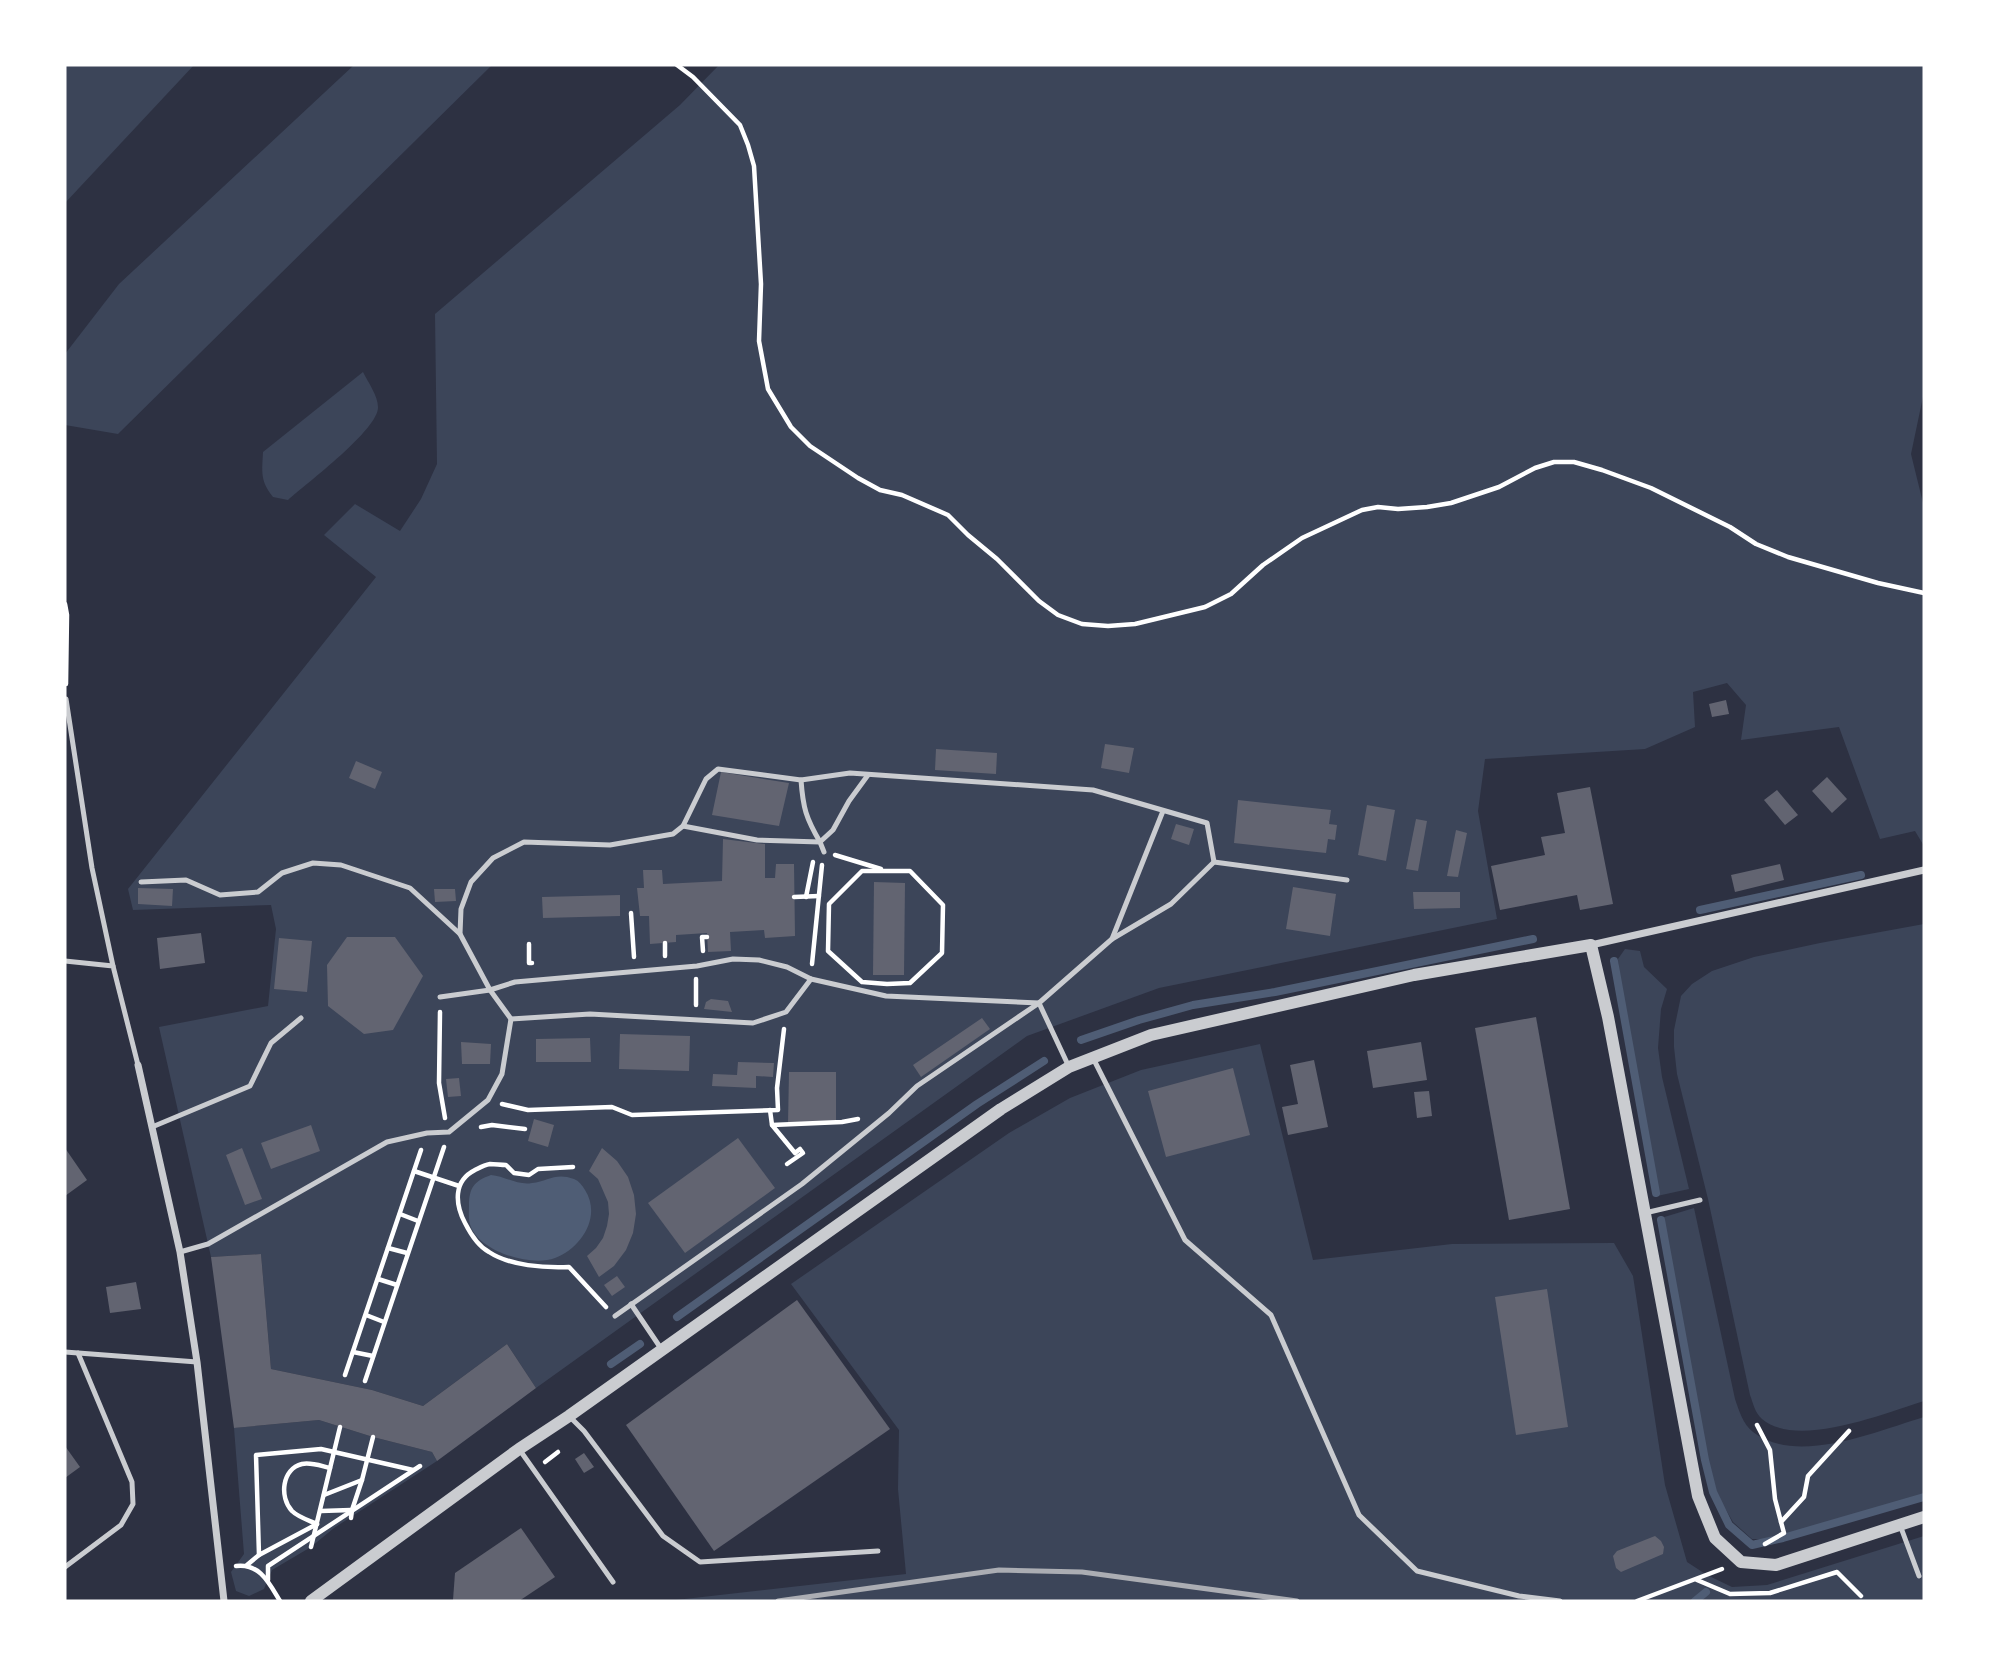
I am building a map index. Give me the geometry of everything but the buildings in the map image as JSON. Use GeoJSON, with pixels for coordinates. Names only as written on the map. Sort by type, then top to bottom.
{"type":"FeatureCollection","features":[{"type":"Feature","properties":{"kind":"street"},"geometry":{"type":"LineString","coordinates":[[310,1601],[519,1448],[569,1416],[1001,1109],[1069,1068],[1151,1035],[1414,975],[1591,945],[1924,870]]}},
{"type":"Feature","properties":{"kind":"street"},"geometry":{"type":"LineString","coordinates":[[1591,945],[1608,1017],[1698,1496],[1715,1538],[1741,1562],[1776,1565],[1924,1517]]}},
{"type":"Feature","properties":{"kind":"street"},"geometry":{"type":"LineString","coordinates":[[138,1065],[180,1252],[197,1363],[223,1601]]}},
{"type":"Feature","properties":{"kind":"lane"},"geometry":{"type":"LineString","coordinates":[[66,699],[92,868],[138,1065]]}},
{"type":"Feature","properties":{"kind":"lane"},"geometry":{"type":"LineString","coordinates":[[460,934],[461,909],[471,883],[494,858],[524,842],[610,845],[673,834],[683,826],[706,779],[718,768],[802,780],[850,773],[1093,790],[1207,823],[1214,862]]}},
{"type":"Feature","properties":{"kind":"lane"},"geometry":{"type":"LineString","coordinates":[[822,847],[868,775]]}},
{"type":"Feature","properties":{"kind":"lane"},"geometry":{"type":"LineString","coordinates":[[802,780],[802,802],[807,821],[822,847]]}},
{"type":"Feature","properties":{"kind":"lane"},"geometry":{"type":"LineString","coordinates":[[1112,939],[1163,811]]}},
{"type":"Feature","properties":{"kind":"lane"},"geometry":{"type":"LineString","coordinates":[[683,826],[757,840],[822,847]]}},
{"type":"Feature","properties":{"kind":"lane"},"geometry":{"type":"LineString","coordinates":[[1214,862],[1347,880]]}},
{"type":"Feature","properties":{"kind":"lane"},"geometry":{"type":"LineString","coordinates":[[614,1316],[802,1184],[890,1113],[917,1086],[1039,1003],[1112,939],[1171,904],[1214,862]]}},
{"type":"Feature","properties":{"kind":"lane"},"geometry":{"type":"LineString","coordinates":[[141,882],[186,880],[220,895],[258,892],[282,873],[313,863],[341,865],[410,888],[460,934],[490,990],[511,1019],[502,1074],[488,1100],[449,1132],[427,1133],[387,1142],[208,1244],[180,1252]]}},
{"type":"Feature","properties":{"kind":"lane"},"geometry":{"type":"LineString","coordinates":[[440,997],[490,990],[515,982],[697,966],[733,959],[759,960],[787,967],[811,979],[886,996],[1039,1003]]}},
{"type":"Feature","properties":{"kind":"lane"},"geometry":{"type":"LineString","coordinates":[[65,961],[113,966]]}},
{"type":"Feature","properties":{"kind":"lane"},"geometry":{"type":"LineString","coordinates":[[511,1019],[590,1014],[753,1023],[786,1012],[811,979]]}},
{"type":"Feature","properties":{"kind":"lane"},"geometry":{"type":"LineString","coordinates":[[1039,1003],[1069,1068]]}},
{"type":"Feature","properties":{"kind":"lane"},"geometry":{"type":"LineString","coordinates":[[152,1127],[250,1086],[271,1043],[301,1018]]}},
{"type":"Feature","properties":{"kind":"lane"},"geometry":{"type":"LineString","coordinates":[[1093,1058],[1185,1240],[1271,1315],[1359,1515],[1417,1571],[1519,1597],[1560,1601]]}},
{"type":"Feature","properties":{"kind":"lane"},"geometry":{"type":"LineString","coordinates":[[1645,1213],[1700,1200]]}},
{"type":"Feature","properties":{"kind":"lane"},"geometry":{"type":"LineString","coordinates":[[631,1304],[662,1350]]}},
{"type":"Feature","properties":{"kind":"lane"},"geometry":{"type":"LineString","coordinates":[[65,1352],[197,1363]]}},
{"type":"Feature","properties":{"kind":"lane"},"geometry":{"type":"LineString","coordinates":[[65,1567],[121,1525],[133,1504],[132,1482],[78,1353]]}},
{"type":"Feature","properties":{"kind":"lane"},"geometry":{"type":"LineString","coordinates":[[569,1416],[584,1431],[663,1536],[700,1563],[878,1551]]}},
{"type":"Feature","properties":{"kind":"lane"},"geometry":{"type":"LineString","coordinates":[[519,1448],[613,1582]]}},
{"type":"Feature","properties":{"kind":"lane"},"geometry":{"type":"LineString","coordinates":[[1900,1525],[1919,1576]]}},
{"type":"Feature","properties":{"kind":"path"},"geometry":{"type":"LineString","coordinates":[[677,65],[693,77],[740,125],[748,145],[754,166],[761,284],[759,341],[768,389],[792,427],[810,446],[858,478],[880,490],[902,495],[948,515],[1039,601],[1058,615],[1082,624],[1108,626],[1135,624],[1205,607],[1231,594],[1264,565],[1302,538],[1362,510],[1378,507],[1427,507],[1451,503],[1499,487],[1535,468],[1554,462],[1574,462],[1651,488],[1730,527],[1756,544],[1788,557],[1878,583],[1924,593]]}},
{"type":"Feature","properties":{"kind":"path"},"geometry":{"type":"LineString","coordinates":[[65,604],[66,699]]}},
{"type":"Feature","properties":{"kind":"path"},"geometry":{"type":"LineString","coordinates":[[822,847],[887,871],[910,871],[943,905],[942,953],[910,983],[862,982],[828,951],[829,904],[862,871],[887,871]]}},
{"type":"Feature","properties":{"kind":"path"},"geometry":{"type":"LineString","coordinates":[[811,979],[822,847]]}},
{"type":"Feature","properties":{"kind":"path"},"geometry":{"type":"LineString","coordinates":[[806,897],[816,852],[822,847]]}},
{"type":"Feature","properties":{"kind":"path"},"geometry":{"type":"LineString","coordinates":[[794,897],[818,896]]}},
{"type":"Feature","properties":{"kind":"path"},"geometry":{"type":"LineString","coordinates":[[631,913],[634,960],[644,960]]}},
{"type":"Feature","properties":{"kind":"path"},"geometry":{"type":"LineString","coordinates":[[665,943],[665,958]]}},
{"type":"Feature","properties":{"kind":"path"},"geometry":{"type":"LineString","coordinates":[[655,959],[697,956],[695,1020]]}},
{"type":"Feature","properties":{"kind":"path"},"geometry":{"type":"LineString","coordinates":[[365,1381],[449,1132],[439,1083],[440,997]]}},
{"type":"Feature","properties":{"kind":"path"},"geometry":{"type":"LineString","coordinates":[[488,1100],[528,1110],[612,1107],[632,1115],[778,1110],[777,1088],[786,1012]]}},
{"type":"Feature","properties":{"kind":"path"},"geometry":{"type":"LineString","coordinates":[[770,1110],[772,1125],[795,1153],[800,1149],[803,1153],[787,1164]]}},
{"type":"Feature","properties":{"kind":"path"},"geometry":{"type":"LineString","coordinates":[[772,1125],[842,1122]]}},
{"type":"Feature","properties":{"kind":"path"},"geometry":{"type":"LineString","coordinates":[[449,1132],[492,1125],[525,1129]]}},
{"type":"Feature","properties":{"kind":"path"},"geometry":{"type":"LineString","coordinates":[[345,1374],[427,1133]]}},
{"type":"Feature","properties":{"kind":"path"},"geometry":{"type":"LineString","coordinates":[[573,1167],[538,1169],[529,1175],[514,1173],[506,1165],[487,1164],[468,1174],[459,1186],[457,1200],[471,1234],[489,1252],[516,1263],[546,1268],[569,1267],[614,1316]]}},
{"type":"Feature","properties":{"kind":"path"},"geometry":{"type":"LineString","coordinates":[[414,1171],[459,1186]]}},
{"type":"Feature","properties":{"kind":"path"},"geometry":{"type":"LineString","coordinates":[[400,1214],[418,1222]]}},
{"type":"Feature","properties":{"kind":"path"},"geometry":{"type":"LineString","coordinates":[[388,1248],[407,1253]]}},
{"type":"Feature","properties":{"kind":"path"},"geometry":{"type":"LineString","coordinates":[[378,1279],[397,1285]]}},
{"type":"Feature","properties":{"kind":"path"},"geometry":{"type":"LineString","coordinates":[[366,1315],[384,1322]]}},
{"type":"Feature","properties":{"kind":"path"},"geometry":{"type":"LineString","coordinates":[[353,1352],[373,1356]]}},
{"type":"Feature","properties":{"kind":"path"},"geometry":{"type":"LineString","coordinates":[[1741,1562],[1784,1533],[1775,1499],[1770,1450],[1757,1425]]}},
{"type":"Feature","properties":{"kind":"path"},"geometry":{"type":"LineString","coordinates":[[311,1547],[340,1427]]}},
{"type":"Feature","properties":{"kind":"path"},"geometry":{"type":"LineString","coordinates":[[1781,1522],[1804,1497],[1808,1476],[1849,1431]]}},
{"type":"Feature","properties":{"kind":"path"},"geometry":{"type":"LineString","coordinates":[[351,1518],[373,1437]]}},
{"type":"Feature","properties":{"kind":"path"},"geometry":{"type":"LineString","coordinates":[[259,1555],[256,1455],[321,1449],[412,1470]]}},
{"type":"Feature","properties":{"kind":"path"},"geometry":{"type":"LineString","coordinates":[[317,1524],[294,1513],[287,1505],[283,1494],[285,1480],[289,1472],[301,1464],[330,1468]]}},
{"type":"Feature","properties":{"kind":"path"},"geometry":{"type":"LineString","coordinates":[[268,1580],[268,1566],[420,1466]]}},
{"type":"Feature","properties":{"kind":"path"},"geometry":{"type":"LineString","coordinates":[[324,1494],[362,1480]]}},
{"type":"Feature","properties":{"kind":"path"},"geometry":{"type":"LineString","coordinates":[[321,1511],[352,1510]]}},
{"type":"Feature","properties":{"kind":"path"},"geometry":{"type":"LineString","coordinates":[[247,1565],[259,1555],[317,1524]]}},
{"type":"Feature","properties":{"kind":"path"},"geometry":{"type":"LineString","coordinates":[[236,1566],[247,1565],[255,1569],[268,1580],[280,1601]]}},
{"type":"Feature","properties":{"kind":"path"},"geometry":{"type":"LineString","coordinates":[[1637,1601],[1696,1579],[1730,1594],[1770,1593],[1837,1572],[1861,1596]]}},
{"type":"Feature","properties":{"kind":"shaded area"},"geometry":{"type":"Polygon","coordinates":[[[65,65],[194,65],[65,203],[65,65]]]}},
{"type":"Feature","properties":{"kind":"shaded area"},"geometry":{"type":"Polygon","coordinates":[[[354,65],[492,65],[118,434],[65,425],[65,354],[119,284],[354,65]]]}},
{"type":"Feature","properties":{"kind":"shaded area"},"geometry":{"type":"Polygon","coordinates":[[[719,65],[1924,65],[1924,392],[1911,454],[1924,507],[1924,846],[1915,831],[1880,839],[1839,727],[1741,740],[1746,705],[1727,683],[1693,692],[1695,727],[1645,749],[1485,759],[1478,811],[1497,919],[1159,988],[1027,1036],[536,1388],[507,1344],[423,1406],[372,1390],[271,1369],[261,1254],[211,1257],[159,1027],[268,1006],[276,929],[271,905],[133,910],[128,889],[376,577],[324,535],[355,504],[400,531],[421,499],[437,464],[435,314],[680,105],[719,65]]]}},
{"type":"Feature","properties":{"kind":"shaded area"},"geometry":{"type":"Polygon","coordinates":[[[363,372],[378,403],[375,417],[355,442],[288,500],[273,497],[264,481],[263,452],[363,372]]]}},
{"type":"Feature","properties":{"kind":"shaded area"},"geometry":{"type":"Polygon","coordinates":[[[1924,924],[1924,1401],[1842,1426],[1797,1431],[1777,1427],[1760,1417],[1750,1395],[1708,1199],[1677,1074],[1674,1030],[1681,996],[1692,984],[1712,971],[1754,957],[1924,924]]]}},
{"type":"Feature","properties":{"kind":"shaded area"},"geometry":{"type":"Polygon","coordinates":[[[1625,949],[1640,951],[1644,967],[1667,989],[1661,1009],[1658,1048],[1662,1077],[1689,1189],[1657,1196],[1620,989],[1618,959],[1625,949]]]}},
{"type":"Feature","properties":{"kind":"shaded area"},"geometry":{"type":"Polygon","coordinates":[[[1260,1044],[1313,1260],[1452,1244],[1614,1243],[1633,1276],[1665,1485],[1687,1562],[1732,1587],[1767,1585],[1924,1536],[1924,1601],[667,1601],[906,1574],[898,1489],[899,1430],[791,1284],[1009,1133],[1070,1098],[1141,1070],[1260,1044]]]}},
{"type":"Feature","properties":{"kind":"shaded area"},"geometry":{"type":"Polygon","coordinates":[[[491,1175],[527,1184],[557,1177],[568,1177],[577,1181],[590,1200],[590,1221],[586,1230],[573,1247],[555,1258],[545,1260],[521,1259],[485,1244],[476,1236],[470,1224],[469,1200],[474,1186],[491,1175]]]}},
{"type":"Feature","properties":{"kind":"shaded area"},"geometry":{"type":"Polygon","coordinates":[[[1694,1208],[1735,1399],[1747,1425],[1753,1432],[1771,1442],[1814,1446],[1861,1437],[1924,1417],[1924,1498],[1784,1539],[1752,1539],[1733,1522],[1715,1491],[1707,1459],[1661,1218],[1694,1208]]]}},
{"type":"Feature","properties":{"kind":"shaded area"},"geometry":{"type":"Polygon","coordinates":[[[319,1420],[432,1452],[437,1461],[334,1528],[311,1547],[272,1570],[264,1589],[249,1596],[236,1591],[231,1572],[244,1554],[234,1428],[319,1420]]]}},
{"type":"Feature","properties":{"kind":"waterway"},"geometry":{"type":"LineString","coordinates":[[1700,910],[1861,875]]}},
{"type":"Feature","properties":{"kind":"waterway"},"geometry":{"type":"LineString","coordinates":[[1081,1040],[1193,1005],[1275,992],[1533,939]]}},
{"type":"Feature","properties":{"kind":"waterway"},"geometry":{"type":"LineString","coordinates":[[1614,961],[1656,1193]]}},
{"type":"Feature","properties":{"kind":"waterway"},"geometry":{"type":"LineString","coordinates":[[677,1317],[977,1104],[1044,1061]]}},
{"type":"Feature","properties":{"kind":"waterway"},"geometry":{"type":"LineString","coordinates":[[1661,1220],[1705,1460],[1713,1492],[1729,1525],[1752,1545],[1924,1497]]}},
{"type":"Feature","properties":{"kind":"waterway"},"geometry":{"type":"LineString","coordinates":[[611,1364],[640,1344]]}},
{"type":"Feature","properties":{"kind":"waterway"},"geometry":{"type":"LineString","coordinates":[[1695,1601],[1706,1592]]}},
{"type":"Feature","properties":{"kind":"railway"},"geometry":{"type":"LineString","coordinates":[[778,1601],[999,1570],[1082,1572],[1297,1601]]}}]}
